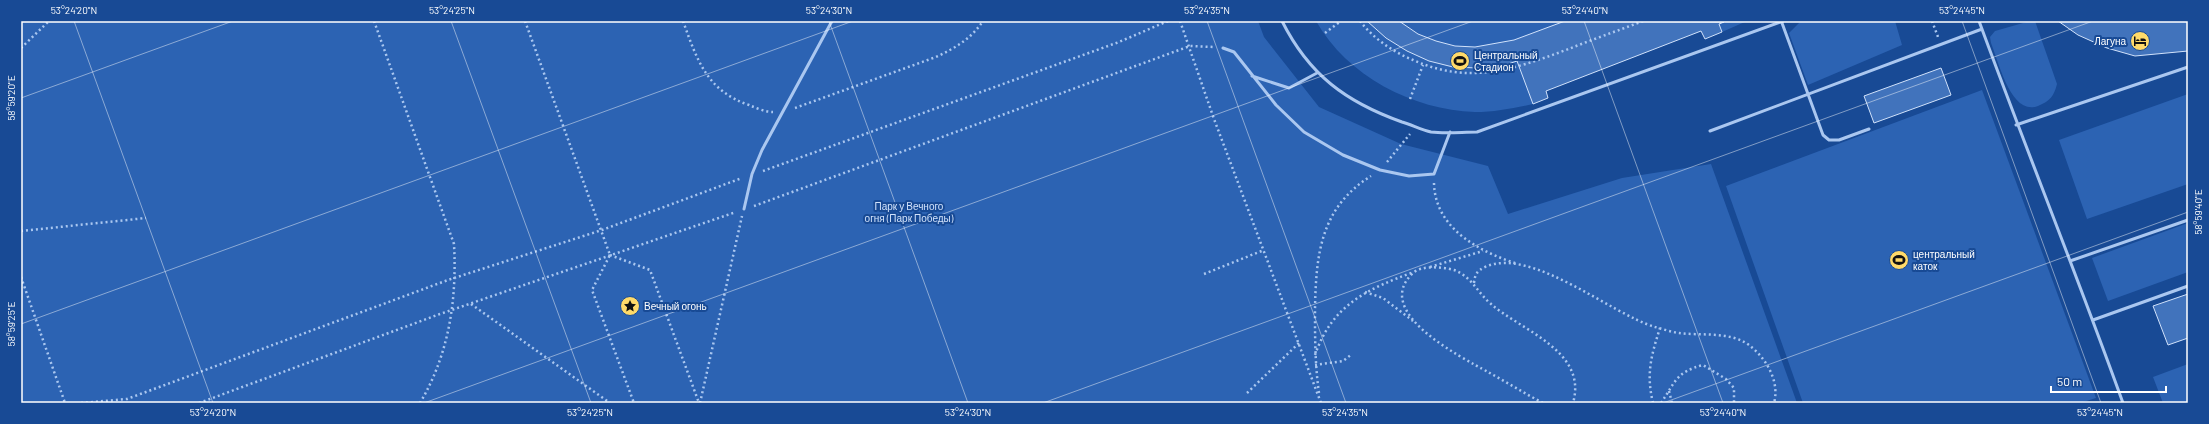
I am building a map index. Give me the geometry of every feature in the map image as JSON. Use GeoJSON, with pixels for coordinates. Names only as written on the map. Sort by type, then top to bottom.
{"type":"FeatureCollection","features":[{"type":"Feature","properties":{"kind":"lane"},"geometry":{"type":"LineString","coordinates":[[744,209],[752,174],[781,112],[832,21]]}},
{"type":"Feature","properties":{"kind":"lane"},"geometry":{"type":"LineString","coordinates":[[1282,21],[1294,43],[1317,73],[1350,98],[1387,117],[1431,132],[1477,132],[1783,22],[1823,135],[1829,140],[1839,140],[1869,129]]}},
{"type":"Feature","properties":{"kind":"lane"},"geometry":{"type":"LineString","coordinates":[[1979,21],[2016,125],[2093,320],[2123,403]]}},
{"type":"Feature","properties":{"kind":"lane"},"geometry":{"type":"LineString","coordinates":[[1710,131],[1982,29]]}},
{"type":"Feature","properties":{"kind":"lane"},"geometry":{"type":"LineString","coordinates":[[1222,48],[1234,52],[1276,105],[1304,132],[1343,155],[1380,170],[1408,176],[1434,174],[1450,132]]}},
{"type":"Feature","properties":{"kind":"lane"},"geometry":{"type":"LineString","coordinates":[[2016,125],[2188,67]]}},
{"type":"Feature","properties":{"kind":"lane"},"geometry":{"type":"LineString","coordinates":[[1252,76],[1289,88],[1317,73]]}},
{"type":"Feature","properties":{"kind":"lane"},"geometry":{"type":"LineString","coordinates":[[2070,261],[2188,220]]}},
{"type":"Feature","properties":{"kind":"lane"},"geometry":{"type":"LineString","coordinates":[[2093,320],[2188,286]]}},
{"type":"Feature","properties":{"kind":"path"},"geometry":{"type":"LineString","coordinates":[[21,48],[49,21]]}},
{"type":"Feature","properties":{"kind":"path"},"geometry":{"type":"LineString","coordinates":[[374,21],[454,244],[456,278],[453,310],[442,357],[420,403]]}},
{"type":"Feature","properties":{"kind":"path"},"geometry":{"type":"LineString","coordinates":[[525,21],[610,255],[592,290],[634,403]]}},
{"type":"Feature","properties":{"kind":"path"},"geometry":{"type":"LineString","coordinates":[[683,21],[694,53],[717,87],[730,98],[770,112],[781,112],[807,105],[936,57],[961,44],[976,32],[983,21]]}},
{"type":"Feature","properties":{"kind":"path"},"geometry":{"type":"LineString","coordinates":[[81,403],[127,399],[456,278],[602,230],[752,174],[1112,45],[1168,21]]}},
{"type":"Feature","properties":{"kind":"path"},"geometry":{"type":"LineString","coordinates":[[1180,21],[1190,46],[1214,119],[1321,403]]}},
{"type":"Feature","properties":{"kind":"path"},"geometry":{"type":"LineString","coordinates":[[1324,33],[1340,21]]}},
{"type":"Feature","properties":{"kind":"path"},"geometry":{"type":"LineString","coordinates":[[1360,21],[1382,42],[1403,56],[1423,65],[1452,72],[1478,74],[1504,71],[1528,64],[1643,21]]}},
{"type":"Feature","properties":{"kind":"path"},"geometry":{"type":"LineString","coordinates":[[1932,21],[1940,44]]}},
{"type":"Feature","properties":{"kind":"path"},"geometry":{"type":"LineString","coordinates":[[199,403],[453,310],[744,209],[1190,46],[1222,48]]}},
{"type":"Feature","properties":{"kind":"path"},"geometry":{"type":"LineString","coordinates":[[1410,99],[1423,65]]}},
{"type":"Feature","properties":{"kind":"path"},"geometry":{"type":"LineString","coordinates":[[1319,398],[1314,357],[1316,273],[1320,246],[1334,214],[1354,187],[1380,170],[1416,127]]}},
{"type":"Feature","properties":{"kind":"path"},"geometry":{"type":"LineString","coordinates":[[1434,174],[1435,198],[1445,218],[1464,239],[1484,251],[1522,266],[1554,275],[1616,308],[1660,328],[1678,333],[1729,337],[1748,345],[1765,360],[1774,379],[1774,403]]}},
{"type":"Feature","properties":{"kind":"path"},"geometry":{"type":"LineString","coordinates":[[699,403],[744,209]]}},
{"type":"Feature","properties":{"kind":"path"},"geometry":{"type":"LineString","coordinates":[[21,231],[146,218]]}},
{"type":"Feature","properties":{"kind":"path"},"geometry":{"type":"LineString","coordinates":[[1204,274],[1264,250]]}},
{"type":"Feature","properties":{"kind":"path"},"geometry":{"type":"LineString","coordinates":[[1314,357],[1322,335],[1335,316],[1365,292],[1414,271],[1484,251]]}},
{"type":"Feature","properties":{"kind":"path"},"geometry":{"type":"LineString","coordinates":[[610,255],[650,270],[699,403]]}},
{"type":"Feature","properties":{"kind":"path"},"geometry":{"type":"LineString","coordinates":[[1474,284],[1475,275],[1479,270],[1489,265],[1522,266]]}},
{"type":"Feature","properties":{"kind":"path"},"geometry":{"type":"LineString","coordinates":[[1416,324],[1406,310],[1401,298],[1401,289],[1406,280],[1414,271],[1433,268],[1448,269],[1466,277],[1474,284],[1490,304],[1545,340],[1563,356],[1572,371],[1576,394],[1573,403]]}},
{"type":"Feature","properties":{"kind":"path"},"geometry":{"type":"LineString","coordinates":[[21,276],[65,403]]}},
{"type":"Feature","properties":{"kind":"path"},"geometry":{"type":"LineString","coordinates":[[1365,292],[1383,298],[1443,346],[1543,403]]}},
{"type":"Feature","properties":{"kind":"path"},"geometry":{"type":"LineString","coordinates":[[471,304],[610,403]]}},
{"type":"Feature","properties":{"kind":"path"},"geometry":{"type":"LineString","coordinates":[[1653,403],[1648,384],[1652,352],[1660,328]]}},
{"type":"Feature","properties":{"kind":"path"},"geometry":{"type":"LineString","coordinates":[[1247,393],[1299,343]]}},
{"type":"Feature","properties":{"kind":"path"},"geometry":{"type":"LineString","coordinates":[[1315,365],[1343,361],[1352,354]]}},
{"type":"Feature","properties":{"kind":"path"},"geometry":{"type":"LineString","coordinates":[[1661,403],[1669,390],[1687,369],[1703,365],[1726,379],[1734,388],[1734,403]]}},
{"type":"Feature","properties":{"kind":"path"},"geometry":{"type":"LineString","coordinates":[[1669,390],[1672,403]]}},
{"type":"Feature","properties":{"kind":"path"},"geometry":{"type":"LineString","coordinates":[[127,399],[128,403]]}},
{"type":"Feature","properties":{"kind":"green space","name":"Парк у Вечного огня (Парк Победы)"},"geometry":{"type":"Polygon","coordinates":[[[21,21],[1258,21],[1264,37],[1319,107],[1401,144],[1488,166],[1508,214],[1622,178],[1711,164],[1797,403],[21,403],[21,21]]]}},
{"type":"Feature","properties":{"kind":"green space","name":"Центральный Стадион"},"geometry":{"type":"Polygon","coordinates":[[[1316,21],[1675,21],[1524,79],[1533,104],[1497,111],[1475,112],[1452,110],[1428,105],[1406,97],[1384,86],[1345,58],[1329,41],[1316,21]]]}},
{"type":"Feature","properties":{"kind":"green space"},"geometry":{"type":"Polygon","coordinates":[[[1718,21],[1747,21],[1722,32],[1718,21]]]}},
{"type":"Feature","properties":{"kind":"green space"},"geometry":{"type":"Polygon","coordinates":[[[1801,21],[1895,21],[1902,45],[1808,85],[1789,33],[1801,21]]]}},
{"type":"Feature","properties":{"kind":"green space"},"geometry":{"type":"Polygon","coordinates":[[[2030,21],[2035,21],[2057,84],[2053,95],[2046,102],[2038,106],[2029,107],[2020,103],[2013,96],[2007,86],[1990,37],[1995,31],[2030,21]]]}},
{"type":"Feature","properties":{"kind":"green space","name":"центральный каток"},"geometry":{"type":"Polygon","coordinates":[[[1982,90],[2096,398],[2080,403],[1803,403],[1726,186],[1982,90]]]}},
{"type":"Feature","properties":{"kind":"green space"},"geometry":{"type":"Polygon","coordinates":[[[2188,94],[2188,184],[2087,219],[2059,140],[2188,94]]]}},
{"type":"Feature","properties":{"kind":"green space"},"geometry":{"type":"Polygon","coordinates":[[[2188,223],[2188,272],[2108,301],[2092,258],[2188,223]]]}},
{"type":"Feature","properties":{"kind":"green space"},"geometry":{"type":"Polygon","coordinates":[[[2188,364],[2188,403],[2163,403],[2153,377],[2188,364]]]}},
{"type":"Feature","properties":{"kind":"building"},"geometry":{"type":"Polygon","coordinates":[[[1367,21],[1399,21],[1418,34],[1436,41],[1455,46],[1475,47],[1514,40],[1565,21],[1724,22],[1719,24],[1722,32],[1705,39],[1701,31],[1546,91],[1548,98],[1533,104],[1517,61],[1502,66],[1478,68],[1453,67],[1429,61],[1407,51],[1386,38],[1367,21]]]}},
{"type":"Feature","properties":{"kind":"building","name":"Лагуна"},"geometry":{"type":"Polygon","coordinates":[[[2058,21],[2188,21],[2188,51],[2135,56],[2107,48],[2078,35],[2058,21]]]}},
{"type":"Feature","properties":{"kind":"building"},"geometry":{"type":"Polygon","coordinates":[[[1941,68],[1951,95],[1874,123],[1864,96],[1941,68]]]}},
{"type":"Feature","properties":{"kind":"building"},"geometry":{"type":"Polygon","coordinates":[[[2188,294],[2188,338],[2168,345],[2153,306],[2188,294]]]}},
{"type":"Feature","properties":{"kind":"place","name":"Лагуна"},"geometry":{"type":"Point","coordinates":[2140,41]}},
{"type":"Feature","properties":{"kind":"place","name":"Центральный Стадион"},"geometry":{"type":"Point","coordinates":[1460,61]}},
{"type":"Feature","properties":{"kind":"place","name":"центральный каток"},"geometry":{"type":"Point","coordinates":[1899,260]}},
{"type":"Feature","properties":{"kind":"place","name":"Вечный огонь"},"geometry":{"type":"Point","coordinates":[630,306]}}]}
